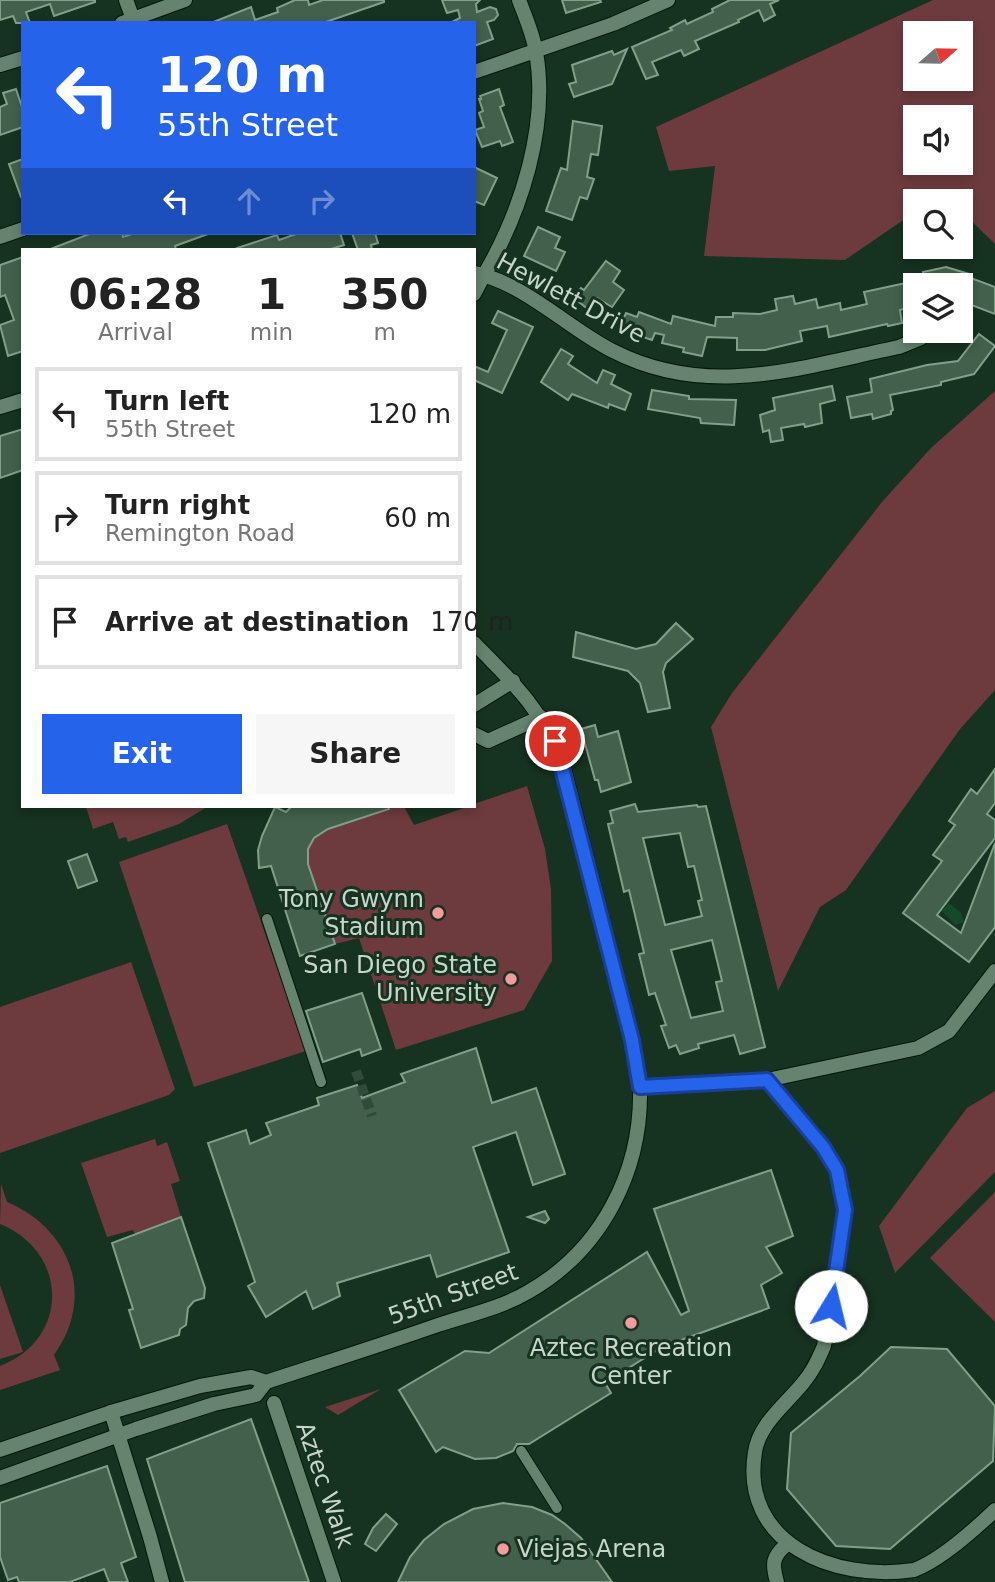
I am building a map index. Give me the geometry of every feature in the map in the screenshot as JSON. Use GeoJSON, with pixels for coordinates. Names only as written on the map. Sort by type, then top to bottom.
{"type":"FeatureCollection","features":[{"type":"Feature","properties":{"kind":"street"},"geometry":{"type":"LineString","coordinates":[[126,0],[127,21],[185,0]]}},
{"type":"Feature","properties":{"kind":"street"},"geometry":{"type":"LineString","coordinates":[[479,274],[508,231],[531,158],[538,105],[536,51],[519,0]]}},
{"type":"Feature","properties":{"kind":"street"},"geometry":{"type":"LineString","coordinates":[[476,71],[613,24],[668,0]]}},
{"type":"Feature","properties":{"kind":"street"},"geometry":{"type":"LineString","coordinates":[[0,65],[21,59]]}},
{"type":"Feature","properties":{"kind":"street"},"geometry":{"type":"LineString","coordinates":[[0,237],[21,230]]}},
{"type":"Feature","properties":{"kind":"street","name":"Hewlett Drive"},"geometry":{"type":"LineString","coordinates":[[479,274],[527,296],[613,351],[656,369],[698,377],[754,377],[907,343]]}},
{"type":"Feature","properties":{"kind":"street"},"geometry":{"type":"LineString","coordinates":[[0,407],[21,401]]}},
{"type":"Feature","properties":{"kind":"street","name":"55th Street"},"geometry":{"type":"LineString","coordinates":[[0,1478],[214,1404],[256,1395],[266,1382],[527,1293],[569,1263],[597,1231],[617,1200],[626,1179],[637,1130],[640,1087],[632,1040],[563,765],[556,743],[541,717],[513,681],[476,645]]}},
{"type":"Feature","properties":{"kind":"street"},"geometry":{"type":"LineString","coordinates":[[476,704],[513,681]]}},
{"type":"Feature","properties":{"kind":"street"},"geometry":{"type":"LineString","coordinates":[[476,735],[488,741],[541,717]]}},
{"type":"Feature","properties":{"kind":"street"},"geometry":{"type":"LineString","coordinates":[[267,919],[321,1082]]}},
{"type":"Feature","properties":{"kind":"street"},"geometry":{"type":"LineString","coordinates":[[640,1087],[767,1080],[918,1048],[948,1031],[995,971]]}},
{"type":"Feature","properties":{"kind":"street"},"geometry":{"type":"LineString","coordinates":[[767,1080],[823,1147],[837,1170],[845,1210],[824,1346],[816,1366],[766,1425],[755,1450],[754,1482],[758,1501],[772,1529],[799,1558],[820,1570],[862,1579],[889,1577],[915,1570],[935,1559],[995,1510]]}},
{"type":"Feature","properties":{"kind":"street","name":"55th Street"},"geometry":{"type":"LineString","coordinates":[[0,1450],[111,1412],[200,1386],[251,1377],[266,1382]]}},
{"type":"Feature","properties":{"kind":"street","name":"Aztec Walk"},"geometry":{"type":"LineString","coordinates":[[274,1403],[334,1582]]}},
{"type":"Feature","properties":{"kind":"street"},"geometry":{"type":"LineString","coordinates":[[111,1412],[162,1582]]}},
{"type":"Feature","properties":{"kind":"street"},"geometry":{"type":"LineString","coordinates":[[522,1451],[557,1508]]}},
{"type":"Feature","properties":{"kind":"street"},"geometry":{"type":"LineString","coordinates":[[777,1582],[772,1562],[775,1555],[786,1545]]}},
{"type":"Feature","properties":{"kind":"shaded area"},"geometry":{"type":"Polygon","coordinates":[[[933,0],[995,0],[995,244],[973,223],[973,189],[903,189],[903,220],[845,260],[704,256],[715,166],[669,171],[656,127],[933,0]]]}},
{"type":"Feature","properties":{"kind":"shaded area"},"geometry":{"type":"Polygon","coordinates":[[[995,391],[995,690],[960,729],[846,890],[820,907],[778,991],[711,727],[732,693],[882,502],[931,448],[995,391]]]}},
{"type":"Feature","properties":{"kind":"shaded area","name":"Tony Gwynn Stadium"},"geometry":{"type":"Polygon","coordinates":[[[527,786],[545,849],[551,889],[552,961],[524,1010],[396,1050],[359,938],[335,944],[313,881],[308,849],[312,841],[332,828],[391,808],[405,808],[414,825],[464,808],[476,808],[476,803],[527,786]]]}},
{"type":"Feature","properties":{"kind":"shaded area"},"geometry":{"type":"Polygon","coordinates":[[[86,808],[205,808],[179,824],[128,842],[126,837],[119,839],[113,822],[93,829],[86,808]]]}},
{"type":"Feature","properties":{"kind":"shaded area"},"geometry":{"type":"Polygon","coordinates":[[[227,824],[306,1051],[194,1087],[119,862],[227,824]]]}},
{"type":"Feature","properties":{"kind":"shaded area"},"geometry":{"type":"Polygon","coordinates":[[[949,903],[961,913],[964,922],[955,925],[942,911],[949,903]]]}},
{"type":"Feature","properties":{"kind":"shaded area"},"geometry":{"type":"Polygon","coordinates":[[[131,962],[175,1089],[169,1095],[0,1153],[0,1007],[131,962]]]}},
{"type":"Feature","properties":{"kind":"shaded area"},"geometry":{"type":"Polygon","coordinates":[[[995,1091],[995,1172],[895,1273],[879,1226],[967,1108],[995,1091]]]}},
{"type":"Feature","properties":{"kind":"shaded area"},"geometry":{"type":"Polygon","coordinates":[[[155,1139],[157,1146],[167,1142],[180,1181],[171,1184],[181,1217],[135,1234],[133,1230],[107,1237],[81,1163],[155,1139]]]}},
{"type":"Feature","properties":{"kind":"shaded area"},"geometry":{"type":"Polygon","coordinates":[[[1,1184],[7,1202],[29,1214],[47,1229],[61,1247],[70,1267],[74,1288],[73,1310],[67,1333],[54,1355],[60,1370],[0,1390],[0,1366],[23,1353],[39,1336],[49,1317],[52,1295],[49,1274],[39,1254],[23,1237],[0,1224],[1,1184]]]}},
{"type":"Feature","properties":{"kind":"shaded area"},"geometry":{"type":"Polygon","coordinates":[[[995,1192],[995,1322],[930,1258],[995,1192]]]}},
{"type":"Feature","properties":{"kind":"shaded area"},"geometry":{"type":"Polygon","coordinates":[[[0,1285],[23,1352],[0,1359],[0,1285]]]}},
{"type":"Feature","properties":{"kind":"shaded area"},"geometry":{"type":"Polygon","coordinates":[[[381,1389],[338,1415],[325,1407],[381,1389]]]}},
{"type":"Feature","properties":{"kind":"building"},"geometry":{"type":"Polygon","coordinates":[[[0,0],[95,0],[54,16],[50,4],[26,12],[29,21],[21,23],[16,23],[13,16],[0,20],[0,0]]]}},
{"type":"Feature","properties":{"kind":"building"},"geometry":{"type":"Polygon","coordinates":[[[295,0],[308,0],[309,5],[323,0],[384,0],[329,21],[216,21],[251,7],[255,20],[278,12],[277,8],[295,0]]]}},
{"type":"Feature","properties":{"kind":"building"},"geometry":{"type":"Polygon","coordinates":[[[442,0],[480,0],[476,4],[477,12],[490,7],[496,9],[498,15],[487,22],[493,39],[476,45],[476,21],[454,21],[460,18],[458,10],[447,13],[442,0]]]}},
{"type":"Feature","properties":{"kind":"building"},"geometry":{"type":"Polygon","coordinates":[[[562,0],[600,0],[601,2],[566,13],[562,0]]]}},
{"type":"Feature","properties":{"kind":"building"},"geometry":{"type":"Polygon","coordinates":[[[730,0],[779,0],[770,4],[775,15],[764,21],[759,10],[695,41],[699,49],[684,56],[681,50],[652,62],[658,75],[646,79],[632,47],[672,30],[670,28],[685,20],[687,24],[713,12],[712,9],[730,0]]]}},
{"type":"Feature","properties":{"kind":"building"},"geometry":{"type":"Polygon","coordinates":[[[627,49],[612,84],[574,97],[569,84],[576,82],[572,65],[612,51],[614,55],[627,49]]]}},
{"type":"Feature","properties":{"kind":"building"},"geometry":{"type":"Polygon","coordinates":[[[16,89],[21,104],[21,128],[0,135],[0,107],[7,104],[3,93],[16,89]]]}},
{"type":"Feature","properties":{"kind":"building"},"geometry":{"type":"Polygon","coordinates":[[[499,89],[504,105],[500,107],[513,142],[502,146],[500,141],[482,147],[476,132],[476,130],[484,127],[479,113],[483,111],[480,96],[499,89]]]}},
{"type":"Feature","properties":{"kind":"building"},"geometry":{"type":"Polygon","coordinates":[[[573,121],[602,126],[598,155],[591,154],[587,177],[594,179],[587,199],[580,197],[572,220],[546,211],[561,168],[567,170],[573,121]]]}},
{"type":"Feature","properties":{"kind":"building"},"geometry":{"type":"Polygon","coordinates":[[[21,160],[21,197],[9,164],[21,160]]]}},
{"type":"Feature","properties":{"kind":"building"},"geometry":{"type":"Polygon","coordinates":[[[476,168],[497,178],[484,205],[476,202],[476,168]]]}},
{"type":"Feature","properties":{"kind":"building"},"geometry":{"type":"Polygon","coordinates":[[[538,227],[560,237],[555,248],[565,252],[556,271],[524,256],[538,227]]]}},
{"type":"Feature","properties":{"kind":"building"},"geometry":{"type":"Polygon","coordinates":[[[87,235],[205,235],[176,248],[53,248],[87,235]]]}},
{"type":"Feature","properties":{"kind":"building"},"geometry":{"type":"Polygon","coordinates":[[[277,235],[279,240],[293,235],[341,235],[344,245],[334,248],[237,248],[277,235]]]}},
{"type":"Feature","properties":{"kind":"building"},"geometry":{"type":"Polygon","coordinates":[[[353,235],[376,235],[378,243],[371,245],[372,248],[357,248],[353,235]]]}},
{"type":"Feature","properties":{"kind":"building"},"geometry":{"type":"Polygon","coordinates":[[[21,258],[21,352],[8,356],[0,325],[14,320],[5,295],[0,297],[0,265],[21,258]]]}},
{"type":"Feature","properties":{"kind":"building"},"geometry":{"type":"Polygon","coordinates":[[[606,261],[620,271],[613,282],[624,290],[612,307],[597,298],[589,310],[574,298],[581,288],[584,290],[606,261]]]}},
{"type":"Feature","properties":{"kind":"building"},"geometry":{"type":"Polygon","coordinates":[[[946,267],[966,273],[923,273],[946,267]]]}},
{"type":"Feature","properties":{"kind":"building"},"geometry":{"type":"Polygon","coordinates":[[[973,279],[995,287],[995,314],[973,306],[973,279]]]}},
{"type":"Feature","properties":{"kind":"building"},"geometry":{"type":"Polygon","coordinates":[[[903,284],[903,309],[900,310],[902,323],[829,337],[827,326],[800,331],[802,341],[765,350],[737,350],[737,338],[707,337],[702,356],[662,343],[664,335],[655,333],[652,340],[619,329],[626,313],[637,317],[639,312],[671,324],[673,316],[715,326],[716,317],[777,310],[775,299],[793,296],[795,304],[816,299],[818,308],[840,303],[841,310],[867,304],[864,292],[903,284]]]}},
{"type":"Feature","properties":{"kind":"building"},"geometry":{"type":"Polygon","coordinates":[[[498,311],[533,327],[502,393],[476,381],[476,367],[488,372],[507,330],[492,323],[498,311]]]}},
{"type":"Feature","properties":{"kind":"building"},"geometry":{"type":"Polygon","coordinates":[[[979,334],[995,346],[974,374],[941,382],[941,385],[890,395],[893,410],[891,414],[873,419],[872,414],[851,418],[847,397],[872,392],[870,379],[927,365],[958,361],[979,334]]]}},
{"type":"Feature","properties":{"kind":"building"},"geometry":{"type":"Polygon","coordinates":[[[561,349],[573,356],[568,364],[597,383],[603,370],[615,375],[611,384],[631,394],[625,410],[609,404],[608,408],[572,394],[568,400],[541,382],[561,349]]]}},
{"type":"Feature","properties":{"kind":"building"},"geometry":{"type":"Polygon","coordinates":[[[832,386],[835,400],[820,404],[822,423],[781,428],[783,440],[771,442],[769,430],[763,432],[760,415],[775,410],[773,398],[832,386]]]}},
{"type":"Feature","properties":{"kind":"building"},"geometry":{"type":"Polygon","coordinates":[[[652,390],[689,396],[689,399],[736,400],[734,425],[701,423],[700,418],[648,409],[652,390]]]}},
{"type":"Feature","properties":{"kind":"building"},"geometry":{"type":"Polygon","coordinates":[[[21,430],[21,471],[0,478],[0,436],[21,430]]]}},
{"type":"Feature","properties":{"kind":"building"},"geometry":{"type":"Polygon","coordinates":[[[676,623],[693,639],[666,663],[663,672],[670,708],[648,712],[640,683],[628,671],[573,657],[576,632],[636,649],[656,644],[676,623]]]}},
{"type":"Feature","properties":{"kind":"building"},"geometry":{"type":"Polygon","coordinates":[[[595,725],[598,737],[618,731],[631,782],[601,792],[581,729],[595,725]]]}},
{"type":"Feature","properties":{"kind":"building"},"geometry":{"type":"Polygon","coordinates":[[[995,769],[995,803],[987,814],[995,820],[995,838],[937,915],[961,933],[995,843],[995,927],[969,962],[903,913],[942,861],[933,855],[955,825],[949,821],[971,789],[977,794],[995,769]]]}},
{"type":"Feature","properties":{"kind":"building"},"geometry":{"type":"Polygon","coordinates":[[[635,804],[638,812],[706,806],[765,1047],[740,1054],[734,1035],[698,1044],[699,1048],[680,1054],[676,1045],[669,1048],[661,1026],[666,1025],[655,993],[649,995],[639,954],[644,953],[629,890],[624,892],[608,824],[613,823],[610,811],[635,804]],[[680,833],[643,838],[665,925],[702,916],[698,901],[702,900],[694,866],[688,867],[680,833]],[[712,940],[671,950],[691,1018],[723,1011],[716,982],[722,981],[712,940]]]}},
{"type":"Feature","properties":{"kind":"building","name":"Tony Gwynn Stadium"},"geometry":{"type":"Polygon","coordinates":[[[275,808],[286,812],[290,808],[388,808],[328,829],[314,838],[308,849],[308,864],[335,944],[300,956],[271,866],[259,868],[258,850],[275,808]]]}},
{"type":"Feature","properties":{"kind":"building"},"geometry":{"type":"Polygon","coordinates":[[[87,854],[97,881],[78,888],[68,861],[87,854]]]}},
{"type":"Feature","properties":{"kind":"building"},"geometry":{"type":"Polygon","coordinates":[[[362,993],[381,1049],[362,1056],[360,1049],[323,1062],[306,1011],[362,993]]]}},
{"type":"Feature","properties":{"kind":"building"},"geometry":{"type":"Polygon","coordinates":[[[476,1048],[492,1103],[536,1088],[565,1174],[533,1185],[516,1132],[473,1147],[509,1252],[437,1277],[430,1255],[337,1283],[340,1296],[313,1309],[306,1291],[266,1317],[248,1286],[255,1282],[208,1143],[246,1130],[250,1144],[271,1135],[266,1123],[319,1105],[317,1098],[357,1085],[362,1098],[405,1082],[401,1074],[476,1048]]]}},
{"type":"Feature","properties":{"kind":"building","name":"Aztec Recreation Center"},"geometry":{"type":"Polygon","coordinates":[[[771,1170],[793,1236],[766,1247],[782,1273],[761,1285],[769,1308],[662,1347],[605,1383],[611,1393],[529,1444],[517,1444],[513,1451],[496,1458],[475,1459],[443,1447],[436,1452],[399,1390],[465,1351],[489,1353],[647,1252],[681,1315],[689,1311],[654,1209],[771,1170]]]}},
{"type":"Feature","properties":{"kind":"building"},"geometry":{"type":"Polygon","coordinates":[[[545,1211],[549,1219],[545,1223],[528,1217],[545,1211]]]}},
{"type":"Feature","properties":{"kind":"building"},"geometry":{"type":"Polygon","coordinates":[[[181,1217],[205,1288],[204,1298],[194,1301],[188,1308],[186,1325],[180,1329],[179,1335],[141,1348],[129,1310],[133,1309],[112,1243],[181,1217]]]}},
{"type":"Feature","properties":{"kind":"building"},"geometry":{"type":"Polygon","coordinates":[[[891,1347],[947,1349],[995,1406],[993,1461],[890,1549],[836,1546],[787,1489],[791,1433],[891,1347]]]}},
{"type":"Feature","properties":{"kind":"building"},"geometry":{"type":"Polygon","coordinates":[[[251,1419],[309,1582],[185,1582],[147,1459],[251,1419]]]}},
{"type":"Feature","properties":{"kind":"building"},"geometry":{"type":"Polygon","coordinates":[[[107,1466],[136,1557],[121,1563],[128,1582],[109,1582],[104,1569],[70,1582],[19,1582],[17,1577],[8,1580],[0,1557],[0,1503],[107,1466]]]}},
{"type":"Feature","properties":{"kind":"building","name":"Viejas Arena"},"geometry":{"type":"Polygon","coordinates":[[[503,1503],[532,1507],[565,1524],[581,1538],[612,1582],[398,1582],[410,1557],[424,1540],[444,1524],[473,1509],[503,1503]]]}},
{"type":"Feature","properties":{"kind":"building"},"geometry":{"type":"Polygon","coordinates":[[[386,1514],[397,1524],[376,1551],[365,1544],[373,1528],[386,1514]]]}},
{"type":"Feature","properties":{"kind":"tunnel"},"geometry":{"type":"LineString","coordinates":[[356,1071],[372,1116]]}},
{"type":"Feature","properties":{"kind":"place","name":"Tony Gwynn Stadium"},"geometry":{"type":"Point","coordinates":[438,913]}},
{"type":"Feature","properties":{"kind":"place","name":"San Diego State University"},"geometry":{"type":"Point","coordinates":[511,979]}},
{"type":"Feature","properties":{"kind":"place","name":"Aztec Recreation Center"},"geometry":{"type":"Point","coordinates":[631,1323]}},
{"type":"Feature","properties":{"kind":"place","name":"Viejas Arena"},"geometry":{"type":"Point","coordinates":[503,1549]}},
{"type":"Feature","properties":{"kind":"route"},"geometry":{"type":"LineString","coordinates":[[555,741],[632,1040],[640,1087],[767,1080],[823,1147],[837,1170],[845,1210],[831,1306]]}}]}
